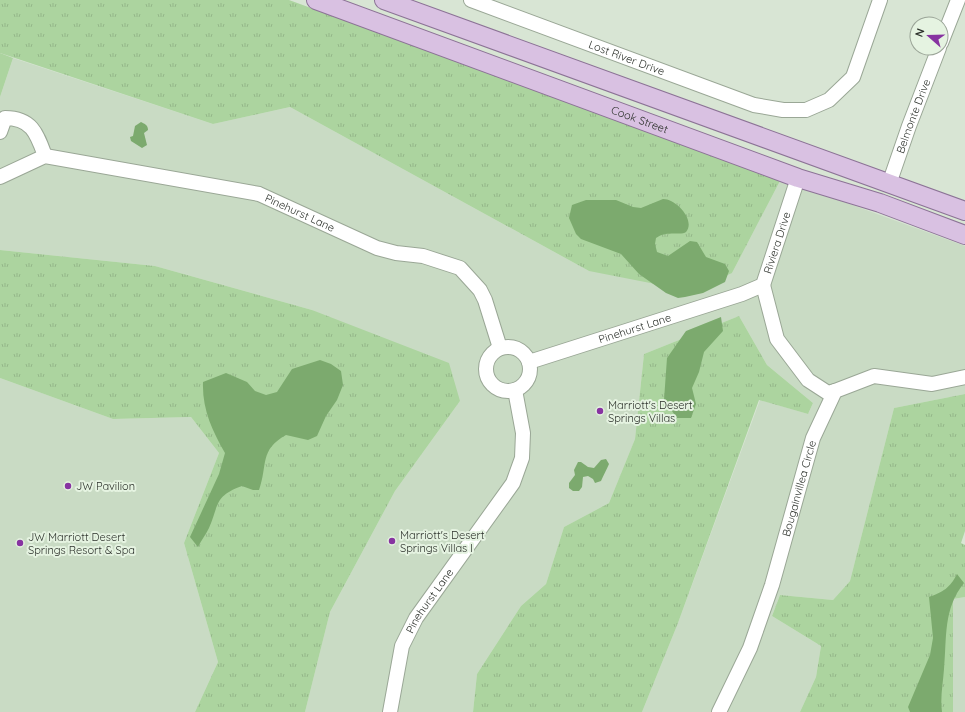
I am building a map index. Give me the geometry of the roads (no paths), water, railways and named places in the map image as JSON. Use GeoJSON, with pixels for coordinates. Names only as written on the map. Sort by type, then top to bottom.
{"type":"FeatureCollection","features":[{"type":"Feature","properties":{"kind":"main road","name":"Cook Street"},"geometry":{"type":"LineString","coordinates":[[316,0],[798,178],[880,203],[965,235]]}},
{"type":"Feature","properties":{"kind":"main road"},"geometry":{"type":"LineString","coordinates":[[384,0],[965,211]]}},
{"type":"Feature","properties":{"kind":"main road"},"geometry":{"type":"LineString","coordinates":[[798,178],[803,168],[812,169],[839,177],[889,184]]}},
{"type":"Feature","properties":{"kind":"street","name":"Lost River Drive"},"geometry":{"type":"LineString","coordinates":[[471,0],[754,105],[783,110],[806,110],[829,100],[853,77],[880,0]]}},
{"type":"Feature","properties":{"kind":"street"},"geometry":{"type":"LineString","coordinates":[[949,23],[958,0]]}},
{"type":"Feature","properties":{"kind":"street","name":"Belmonte Drive"},"geometry":{"type":"LineString","coordinates":[[889,184],[936,56]]}},
{"type":"Feature","properties":{"kind":"street"},"geometry":{"type":"LineString","coordinates":[[0,132],[5,118],[18,118],[30,125],[40,140],[45,156],[0,177]]}},
{"type":"Feature","properties":{"kind":"street","name":"Pinehurst Lane"},"geometry":{"type":"LineString","coordinates":[[45,156],[259,194],[377,248],[396,253],[423,256],[460,268],[480,290],[486,300],[500,348]]}},
{"type":"Feature","properties":{"kind":"street","name":"Riviera Drive"},"geometry":{"type":"LineString","coordinates":[[742,294],[763,285],[798,178]]}},
{"type":"Feature","properties":{"kind":"street"},"geometry":{"type":"LineString","coordinates":[[763,285],[777,339],[808,380],[828,393],[874,376],[932,384],[965,377]]}},
{"type":"Feature","properties":{"kind":"street","name":"Pinehurst Lane"},"geometry":{"type":"LineString","coordinates":[[529,362],[549,357],[742,294]]}},
{"type":"Feature","properties":{"kind":"street"},"geometry":{"type":"LineString","coordinates":[[500,348],[514,348],[521,351],[529,362],[530,369],[526,382],[515,390],[501,390],[490,382],[487,376],[487,362],[494,351],[500,348]]}},
{"type":"Feature","properties":{"kind":"street","name":"Pinehurst Lane"},"geometry":{"type":"LineString","coordinates":[[390,712],[402,646],[416,618],[513,483],[522,458],[523,433],[515,390]]}},
{"type":"Feature","properties":{"kind":"street","name":"Bougainvillea Circle"},"geometry":{"type":"LineString","coordinates":[[719,712],[755,634],[772,585],[813,438],[835,391]]}},
{"type":"Feature","properties":{"kind":"place","name":"Marriott's Desert Springs Villas"},"geometry":{"type":"Point","coordinates":[600,411]}},
{"type":"Feature","properties":{"kind":"place","name":"JW Pavilion"},"geometry":{"type":"Point","coordinates":[68,486]}},
{"type":"Feature","properties":{"kind":"place","name":"Marriott's Desert Springs Villas I"},"geometry":{"type":"Point","coordinates":[392,541]}},
{"type":"Feature","properties":{"kind":"place","name":"JW Marriott Desert Springs Resort & Spa"},"geometry":{"type":"Point","coordinates":[20,543]}}]}
